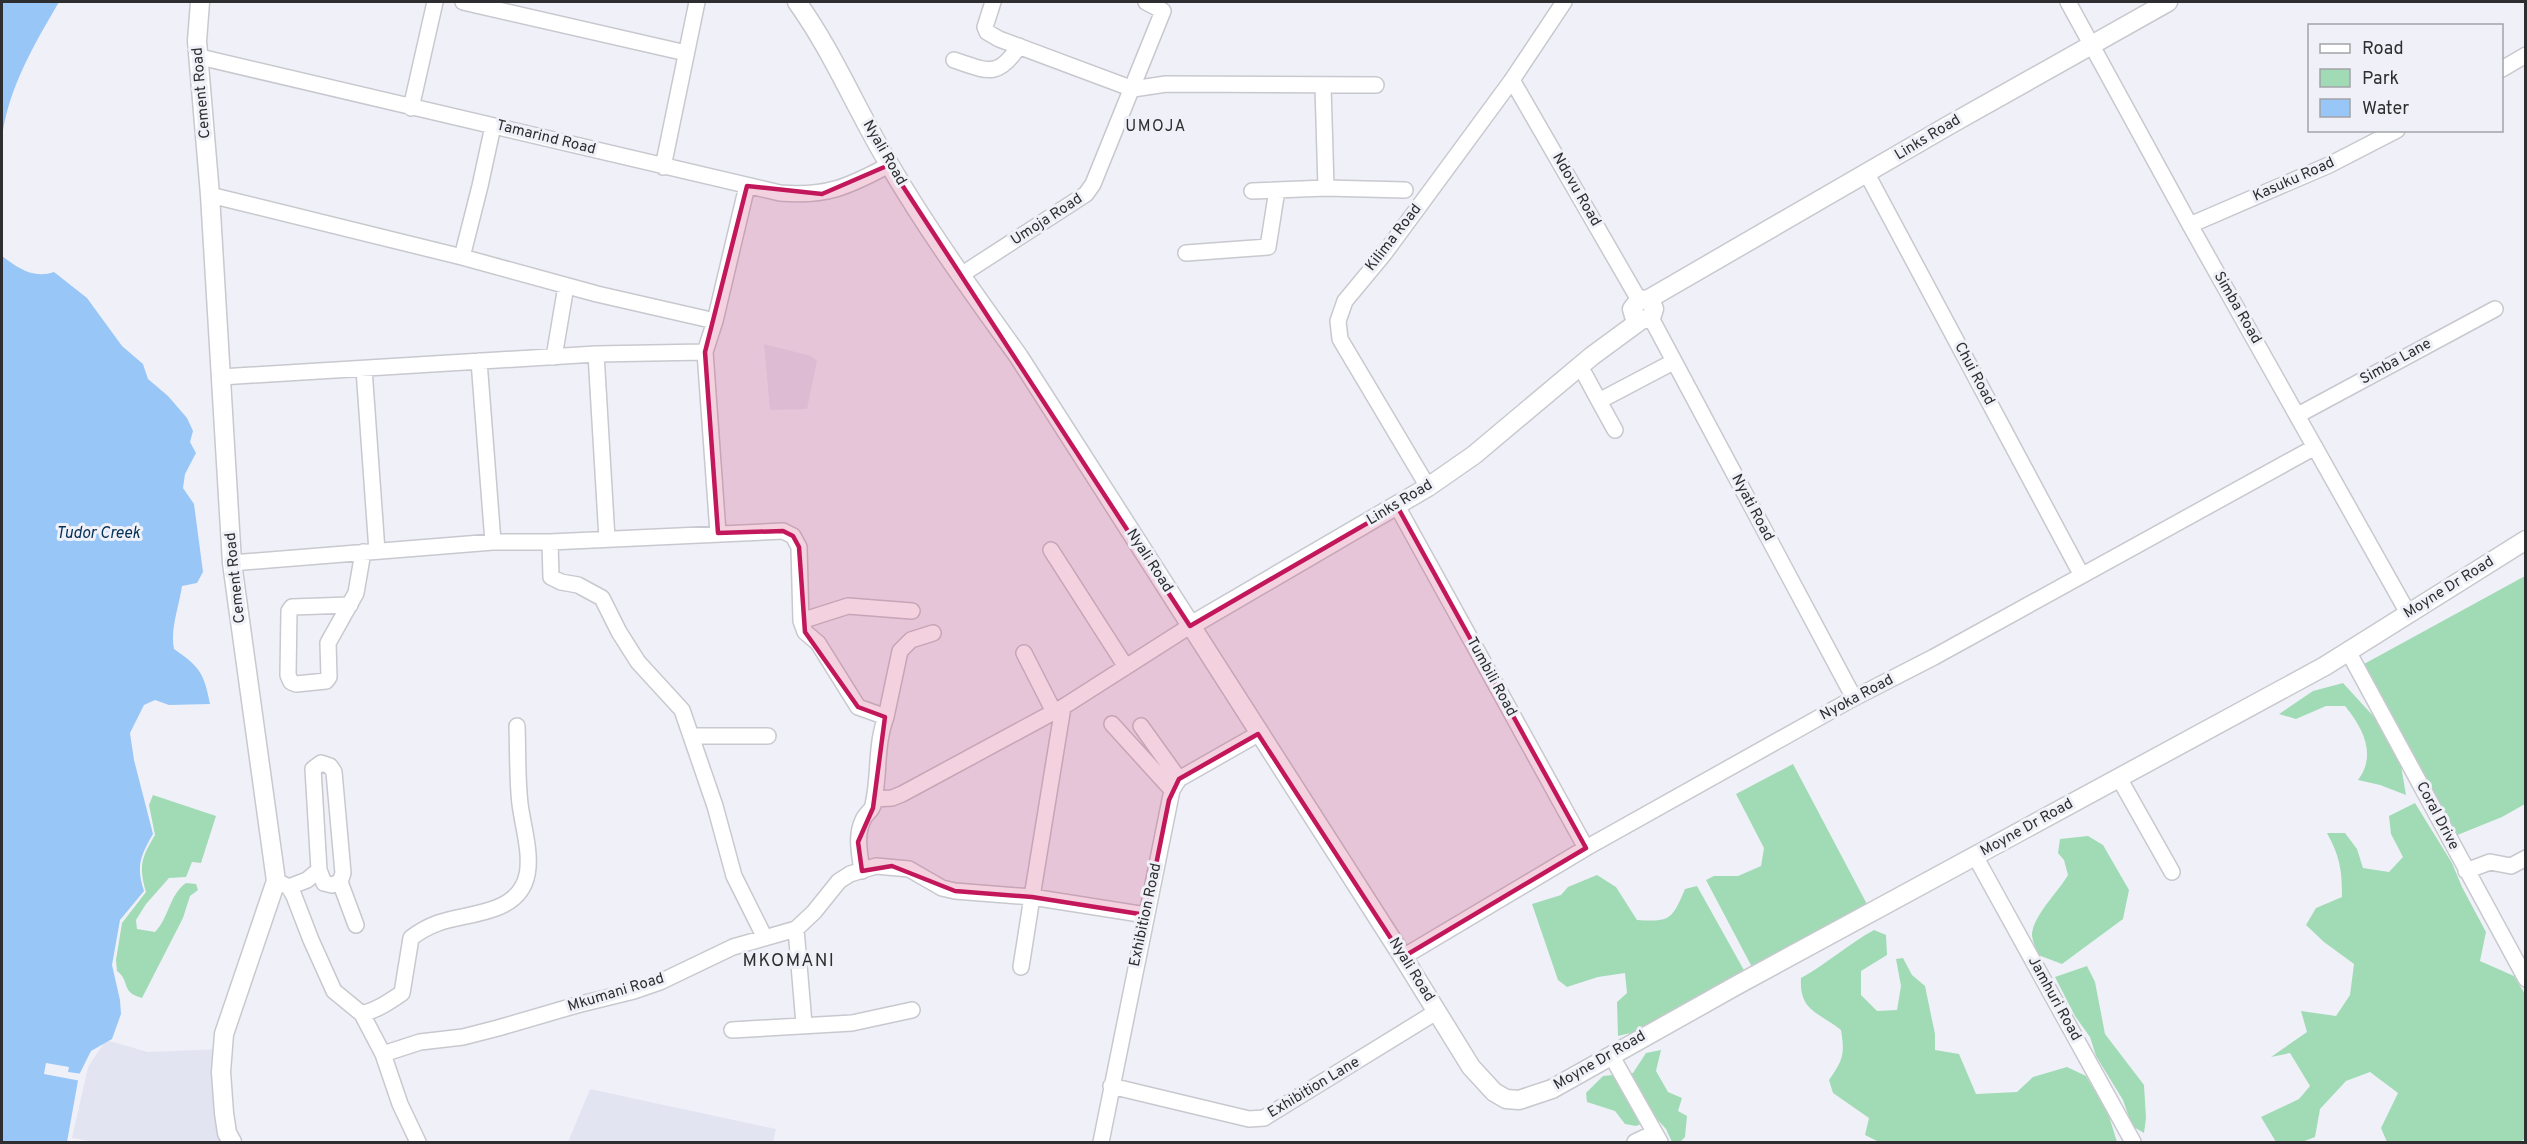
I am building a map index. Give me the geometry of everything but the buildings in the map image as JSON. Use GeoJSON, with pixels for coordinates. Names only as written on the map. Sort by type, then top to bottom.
{"type":"FeatureCollection","features":[{"type":"Feature","properties":{"kind":"main road","name":"Cement Road"},"geometry":{"type":"LineString","coordinates":[[200,2],[197,25],[210,195],[232,563],[269,816],[282,884],[224,1034],[221,1072],[224,1113],[227,1133],[232,1143]]}},
{"type":"Feature","properties":{"kind":"main road","name":"Nyali Road"},"geometry":{"type":"LineString","coordinates":[[797,2],[820,34],[889,165],[1018,357],[1403,957],[1471,1067],[1483,1082],[1506,1099],[1519,1100]]}},
{"type":"Feature","properties":{"kind":"main road","name":"Links Road"},"geometry":{"type":"LineString","coordinates":[[1190,626],[1428,487],[1473,455],[1592,356],[1644,309],[1689,276],[1951,123],[2168,2]]}},
{"type":"Feature","properties":{"kind":"main road","name":"Moyne Dr Road"},"geometry":{"type":"LineString","coordinates":[[1519,1100],[1552,1089],[2349,653],[2408,613],[2526,540]]}},
{"type":"Feature","properties":{"kind":"street"},"geometry":{"type":"LineString","coordinates":[[411,108],[435,2]]}},
{"type":"Feature","properties":{"kind":"street"},"geometry":{"type":"LineString","coordinates":[[463,2],[493,5],[686,53]]}},
{"type":"Feature","properties":{"kind":"street"},"geometry":{"type":"LineString","coordinates":[[663,167],[697,2]]}},
{"type":"Feature","properties":{"kind":"street"},"geometry":{"type":"LineString","coordinates":[[993,2],[985,27],[987,32],[1133,89],[1166,84],[1376,85]]}},
{"type":"Feature","properties":{"kind":"street","name":"Umoja Road"},"geometry":{"type":"LineString","coordinates":[[961,275],[1086,194],[1093,184],[1165,6],[1146,2]]}},
{"type":"Feature","properties":{"kind":"street","name":"Kilima Road"},"geometry":{"type":"LineString","coordinates":[[1428,487],[1340,339],[1338,321],[1345,302],[1384,254],[1512,80],[1563,2]]}},
{"type":"Feature","properties":{"kind":"street","name":"Simba Road"},"geometry":{"type":"LineString","coordinates":[[2068,2],[2190,225],[2408,613]]}},
{"type":"Feature","properties":{"kind":"street"},"geometry":{"type":"LineString","coordinates":[[954,60],[986,70],[995,70],[1009,61],[1018,46]]}},
{"type":"Feature","properties":{"kind":"street"},"geometry":{"type":"LineString","coordinates":[[2503,68],[2526,55]]}},
{"type":"Feature","properties":{"kind":"street","name":"Tamarind Road"},"geometry":{"type":"LineString","coordinates":[[200,57],[780,193],[822,194],[862,180],[889,165]]}},
{"type":"Feature","properties":{"kind":"street","name":"Ndovu Road"},"geometry":{"type":"LineString","coordinates":[[1512,80],[1644,309]]}},
{"type":"Feature","properties":{"kind":"street"},"geometry":{"type":"LineString","coordinates":[[1323,86],[1326,188]]}},
{"type":"Feature","properties":{"kind":"street"},"geometry":{"type":"LineString","coordinates":[[462,257],[493,126]]}},
{"type":"Feature","properties":{"kind":"street","name":"Kasuku Road"},"geometry":{"type":"LineString","coordinates":[[2190,225],[2329,165],[2393,132]]}},
{"type":"Feature","properties":{"kind":"street","name":"Chui Road"},"geometry":{"type":"LineString","coordinates":[[1867,174],[2081,574]]}},
{"type":"Feature","properties":{"kind":"street"},"geometry":{"type":"LineString","coordinates":[[718,533],[705,352],[715,321],[747,186]]}},
{"type":"Feature","properties":{"kind":"street"},"geometry":{"type":"LineString","coordinates":[[1251,191],[1326,188],[1405,190]]}},
{"type":"Feature","properties":{"kind":"street"},"geometry":{"type":"LineString","coordinates":[[1186,253],[1268,247],[1277,190]]}},
{"type":"Feature","properties":{"kind":"street"},"geometry":{"type":"LineString","coordinates":[[210,195],[462,257],[566,286],[715,321]]}},
{"type":"Feature","properties":{"kind":"street"},"geometry":{"type":"LineString","coordinates":[[554,357],[566,286]]}},
{"type":"Feature","properties":{"kind":"street","name":"Nyati Road"},"geometry":{"type":"LineString","coordinates":[[1644,309],[1854,698]]}},
{"type":"Feature","properties":{"kind":"street","name":"Simba Lane"},"geometry":{"type":"LineString","coordinates":[[2298,416],[2494,309]]}},
{"type":"Feature","properties":{"kind":"street"},"geometry":{"type":"LineString","coordinates":[[221,377],[596,354],[705,352]]}},
{"type":"Feature","properties":{"kind":"street"},"geometry":{"type":"LineString","coordinates":[[596,354],[608,539]]}},
{"type":"Feature","properties":{"kind":"street"},"geometry":{"type":"LineString","coordinates":[[479,361],[493,542]]}},
{"type":"Feature","properties":{"kind":"street"},"geometry":{"type":"LineString","coordinates":[[1599,401],[1673,362]]}},
{"type":"Feature","properties":{"kind":"street"},"geometry":{"type":"LineString","coordinates":[[350,605],[292,607],[289,611],[288,675],[291,682],[296,684],[326,681],[329,673],[328,643],[350,605],[356,593],[370,552],[364,369]]}},
{"type":"Feature","properties":{"kind":"street"},"geometry":{"type":"LineString","coordinates":[[1585,375],[1616,430]]}},
{"type":"Feature","properties":{"kind":"street","name":"Nyoka Road"},"geometry":{"type":"LineString","coordinates":[[1403,957],[1586,848],[1854,698],[1934,657],[2315,447]]}},
{"type":"Feature","properties":{"kind":"street","name":"Tumbili Road"},"geometry":{"type":"LineString","coordinates":[[1397,506],[1586,848]]}},
{"type":"Feature","properties":{"kind":"street"},"geometry":{"type":"LineString","coordinates":[[232,563],[493,542],[550,542],[783,531],[793,536],[799,547],[801,621],[806,632],[818,643],[858,707],[886,717]]}},
{"type":"Feature","properties":{"kind":"street"},"geometry":{"type":"LineString","coordinates":[[550,542],[551,577],[561,582],[578,585],[603,598],[619,632],[638,662],[682,710],[715,806],[734,876],[765,938]]}},
{"type":"Feature","properties":{"kind":"street"},"geometry":{"type":"LineString","coordinates":[[1051,550],[1126,668]]}},
{"type":"Feature","properties":{"kind":"street"},"geometry":{"type":"LineString","coordinates":[[801,621],[848,606],[912,611]]}},
{"type":"Feature","properties":{"kind":"street"},"geometry":{"type":"LineString","coordinates":[[874,799],[892,798],[902,794],[1058,710],[1190,626]]}},
{"type":"Feature","properties":{"kind":"street"},"geometry":{"type":"LineString","coordinates":[[862,871],[858,842],[863,818],[873,808],[878,748],[900,651],[911,640],[933,633]]}},
{"type":"Feature","properties":{"kind":"street"},"geometry":{"type":"LineString","coordinates":[[1021,967],[1058,710],[1024,653]]}},
{"type":"Feature","properties":{"kind":"street","name":"Coral Drive"},"geometry":{"type":"LineString","coordinates":[[2349,653],[2526,979]]}},
{"type":"Feature","properties":{"kind":"street"},"geometry":{"type":"LineString","coordinates":[[1112,724],[1175,784]]}},
{"type":"Feature","properties":{"kind":"street"},"geometry":{"type":"LineString","coordinates":[[362,1014],[374,1011],[402,993],[411,938],[444,919],[478,914],[499,907],[518,896],[527,879],[529,859],[520,804],[517,726]]}},
{"type":"Feature","properties":{"kind":"street"},"geometry":{"type":"LineString","coordinates":[[1141,726],[1175,784]]}},
{"type":"Feature","properties":{"kind":"street"},"geometry":{"type":"LineString","coordinates":[[1175,784],[1258,734]]}},
{"type":"Feature","properties":{"kind":"street"},"geometry":{"type":"LineString","coordinates":[[691,736],[768,736]]}},
{"type":"Feature","properties":{"kind":"street"},"geometry":{"type":"LineString","coordinates":[[340,882],[332,885],[324,883],[320,870],[313,769],[321,763],[330,766],[334,772],[343,873],[340,882],[356,925]]}},
{"type":"Feature","properties":{"kind":"street"},"geometry":{"type":"LineString","coordinates":[[2119,777],[2172,872]]}},
{"type":"Feature","properties":{"kind":"street","name":"Exhibition Road"},"geometry":{"type":"LineString","coordinates":[[1101,1143],[1146,915],[1175,784]]}},
{"type":"Feature","properties":{"kind":"street","name":"Jamhuri Road"},"geometry":{"type":"LineString","coordinates":[[1975,856],[2133,1143]]}},
{"type":"Feature","properties":{"kind":"street"},"geometry":{"type":"LineString","coordinates":[[2466,871],[2490,862],[2511,866],[2526,858]]}},
{"type":"Feature","properties":{"kind":"street","name":"Mkumani Road"},"geometry":{"type":"LineString","coordinates":[[383,1054],[420,1042],[463,1037],[634,991],[694,967],[733,947],[796,929],[814,912],[839,881],[876,866],[909,869],[942,888],[955,891],[1032,897],[1146,915]]}},
{"type":"Feature","properties":{"kind":"street"},"geometry":{"type":"LineString","coordinates":[[320,870],[307,880],[282,884],[334,991],[362,1014],[383,1054],[397,1096],[418,1143]]}},
{"type":"Feature","properties":{"kind":"street"},"geometry":{"type":"LineString","coordinates":[[796,929],[804,1024]]}},
{"type":"Feature","properties":{"kind":"street"},"geometry":{"type":"LineString","coordinates":[[732,1030],[852,1023],[912,1010]]}},
{"type":"Feature","properties":{"kind":"street","name":"Exhibition Lane"},"geometry":{"type":"LineString","coordinates":[[1111,1086],[1249,1119],[1264,1118],[1436,1012]]}},
{"type":"Feature","properties":{"kind":"street"},"geometry":{"type":"LineString","coordinates":[[1611,1055],[1657,1138],[1635,1143]]}},
{"type":"Feature","properties":{"kind":"highlighted area"},"geometry":{"type":"Polygon","coordinates":[[[889,165],[1190,626],[1397,506],[1586,848],[1403,957],[1258,734],[1179,779],[1169,800],[1146,915],[1032,897],[955,891],[892,866],[862,871],[858,842],[873,808],[885,717],[858,707],[805,632],[799,547],[793,536],[783,531],[718,533],[705,352],[747,186],[822,194],[889,165]]]}},
{"type":"Feature","properties":{"kind":"shaded area"},"geometry":{"type":"Polygon","coordinates":[[[764,344],[811,356],[817,361],[807,409],[770,410],[764,344]]]}},
{"type":"Feature","properties":{"kind":"shaded area"},"geometry":{"type":"Polygon","coordinates":[[[106,1040],[148,1052],[219,1049],[223,1142],[95,1142],[72,1138],[88,1067],[106,1040]]]}},
{"type":"Feature","properties":{"kind":"shaded area"},"geometry":{"type":"Polygon","coordinates":[[[590,1089],[776,1129],[773,1142],[568,1142],[590,1089]]]}},
{"type":"Feature","properties":{"kind":"green space"},"geometry":{"type":"Polygon","coordinates":[[[2525,576],[2525,804],[2502,817],[2455,836],[2364,671],[2364,664],[2525,576]]]}},
{"type":"Feature","properties":{"kind":"green space"},"geometry":{"type":"Polygon","coordinates":[[[2343,683],[2397,742],[2406,795],[2358,780],[2364,771],[2367,751],[2362,732],[2345,706],[2326,706],[2296,719],[2279,714],[2313,691],[2343,683]]]}},
{"type":"Feature","properties":{"kind":"green space"},"geometry":{"type":"Polygon","coordinates":[[[1793,764],[1869,908],[1753,969],[1706,880],[1714,876],[1738,876],[1761,866],[1764,848],[1736,794],[1793,764]]]}},
{"type":"Feature","properties":{"kind":"green space"},"geometry":{"type":"Polygon","coordinates":[[[153,795],[216,816],[201,863],[192,862],[186,877],[169,878],[146,904],[136,920],[137,929],[155,932],[180,888],[186,883],[196,884],[198,890],[190,896],[183,918],[142,998],[128,990],[124,979],[117,971],[116,960],[122,923],[146,892],[142,868],[144,856],[155,835],[149,805],[153,795]]]}},
{"type":"Feature","properties":{"kind":"green space"},"geometry":{"type":"Polygon","coordinates":[[[2415,803],[2452,863],[2486,932],[2480,961],[2514,976],[2525,994],[2525,1139],[2519,1142],[2387,1142],[2381,1128],[2398,1093],[2370,1072],[2346,1081],[2320,1109],[2315,1137],[2302,1142],[2276,1142],[2261,1117],[2299,1099],[2310,1086],[2290,1053],[2271,1057],[2307,1032],[2301,1011],[2336,1016],[2350,995],[2354,964],[2324,942],[2306,925],[2316,908],[2342,897],[2339,864],[2327,833],[2345,833],[2357,849],[2363,868],[2389,872],[2403,857],[2391,834],[2389,816],[2415,803]]]}},
{"type":"Feature","properties":{"kind":"green space"},"geometry":{"type":"Polygon","coordinates":[[[2088,836],[2103,845],[2129,890],[2123,919],[2062,964],[2038,955],[2032,936],[2033,929],[2041,913],[2068,875],[2064,860],[2058,853],[2060,839],[2088,836]]]}},
{"type":"Feature","properties":{"kind":"green space"},"geometry":{"type":"Polygon","coordinates":[[[1597,875],[1616,887],[1637,920],[1657,920],[1668,917],[1677,907],[1685,889],[1697,886],[1745,972],[1639,1031],[1618,1036],[1617,1002],[1627,993],[1625,973],[1598,977],[1567,987],[1558,980],[1532,904],[1561,895],[1568,887],[1597,875]]]}},
{"type":"Feature","properties":{"kind":"green space"},"geometry":{"type":"Polygon","coordinates":[[[1874,930],[1886,935],[1887,955],[1861,971],[1861,995],[1877,1011],[1897,1010],[1901,986],[1896,959],[1903,958],[1912,975],[1925,986],[1935,1034],[1935,1050],[1959,1054],[1976,1094],[2017,1092],[2033,1077],[2067,1067],[2086,1076],[2108,1113],[2117,1142],[1879,1142],[1865,1135],[1869,1118],[1833,1093],[1829,1080],[1842,1056],[1841,1030],[1807,1004],[1803,998],[1801,978],[1874,930]]]}},
{"type":"Feature","properties":{"kind":"green space"},"geometry":{"type":"Polygon","coordinates":[[[2087,966],[2095,982],[2105,1034],[2144,1085],[2146,1118],[2144,1133],[2132,1126],[2123,1100],[2096,1056],[2090,1037],[2075,1016],[2055,977],[2087,966]]]}},
{"type":"Feature","properties":{"kind":"green space"},"geometry":{"type":"Polygon","coordinates":[[[1661,1050],[1656,1071],[1668,1092],[1682,1098],[1678,1111],[1687,1116],[1685,1137],[1680,1142],[1672,1142],[1666,1129],[1656,1118],[1636,1126],[1625,1124],[1615,1111],[1587,1102],[1586,1093],[1603,1076],[1633,1073],[1646,1053],[1661,1050]]]}},
{"type":"Feature","properties":{"kind":"water"},"geometry":{"type":"Polygon","coordinates":[[[2,2],[59,2],[23,68],[10,103],[2,139],[2,2]]]}},
{"type":"Feature","properties":{"kind":"water","name":"Tudor Creek"},"geometry":{"type":"Polygon","coordinates":[[[2,256],[26,271],[39,274],[54,272],[87,298],[122,346],[143,364],[148,379],[168,396],[187,418],[193,431],[190,442],[196,453],[185,474],[183,488],[194,504],[203,572],[197,583],[182,586],[173,641],[174,649],[200,672],[206,685],[210,704],[169,705],[155,700],[144,705],[130,733],[134,760],[153,834],[145,849],[140,868],[144,891],[120,920],[112,965],[121,1014],[112,1039],[91,1051],[79,1075],[67,1142],[2,1142],[2,256]]]}},
{"type":"Feature","properties":{"kind":"pier"},"geometry":{"type":"Polygon","coordinates":[[[46,1063],[69,1067],[68,1072],[83,1074],[81,1081],[44,1074],[46,1063]]]}},
{"type":"Feature","properties":{"kind":"district","name":"UMOJA"},"geometry":{"type":"Point","coordinates":[1156,127]}},
{"type":"Feature","properties":{"kind":"district","name":"MKOMANI"},"geometry":{"type":"Point","coordinates":[789,961]}}]}
